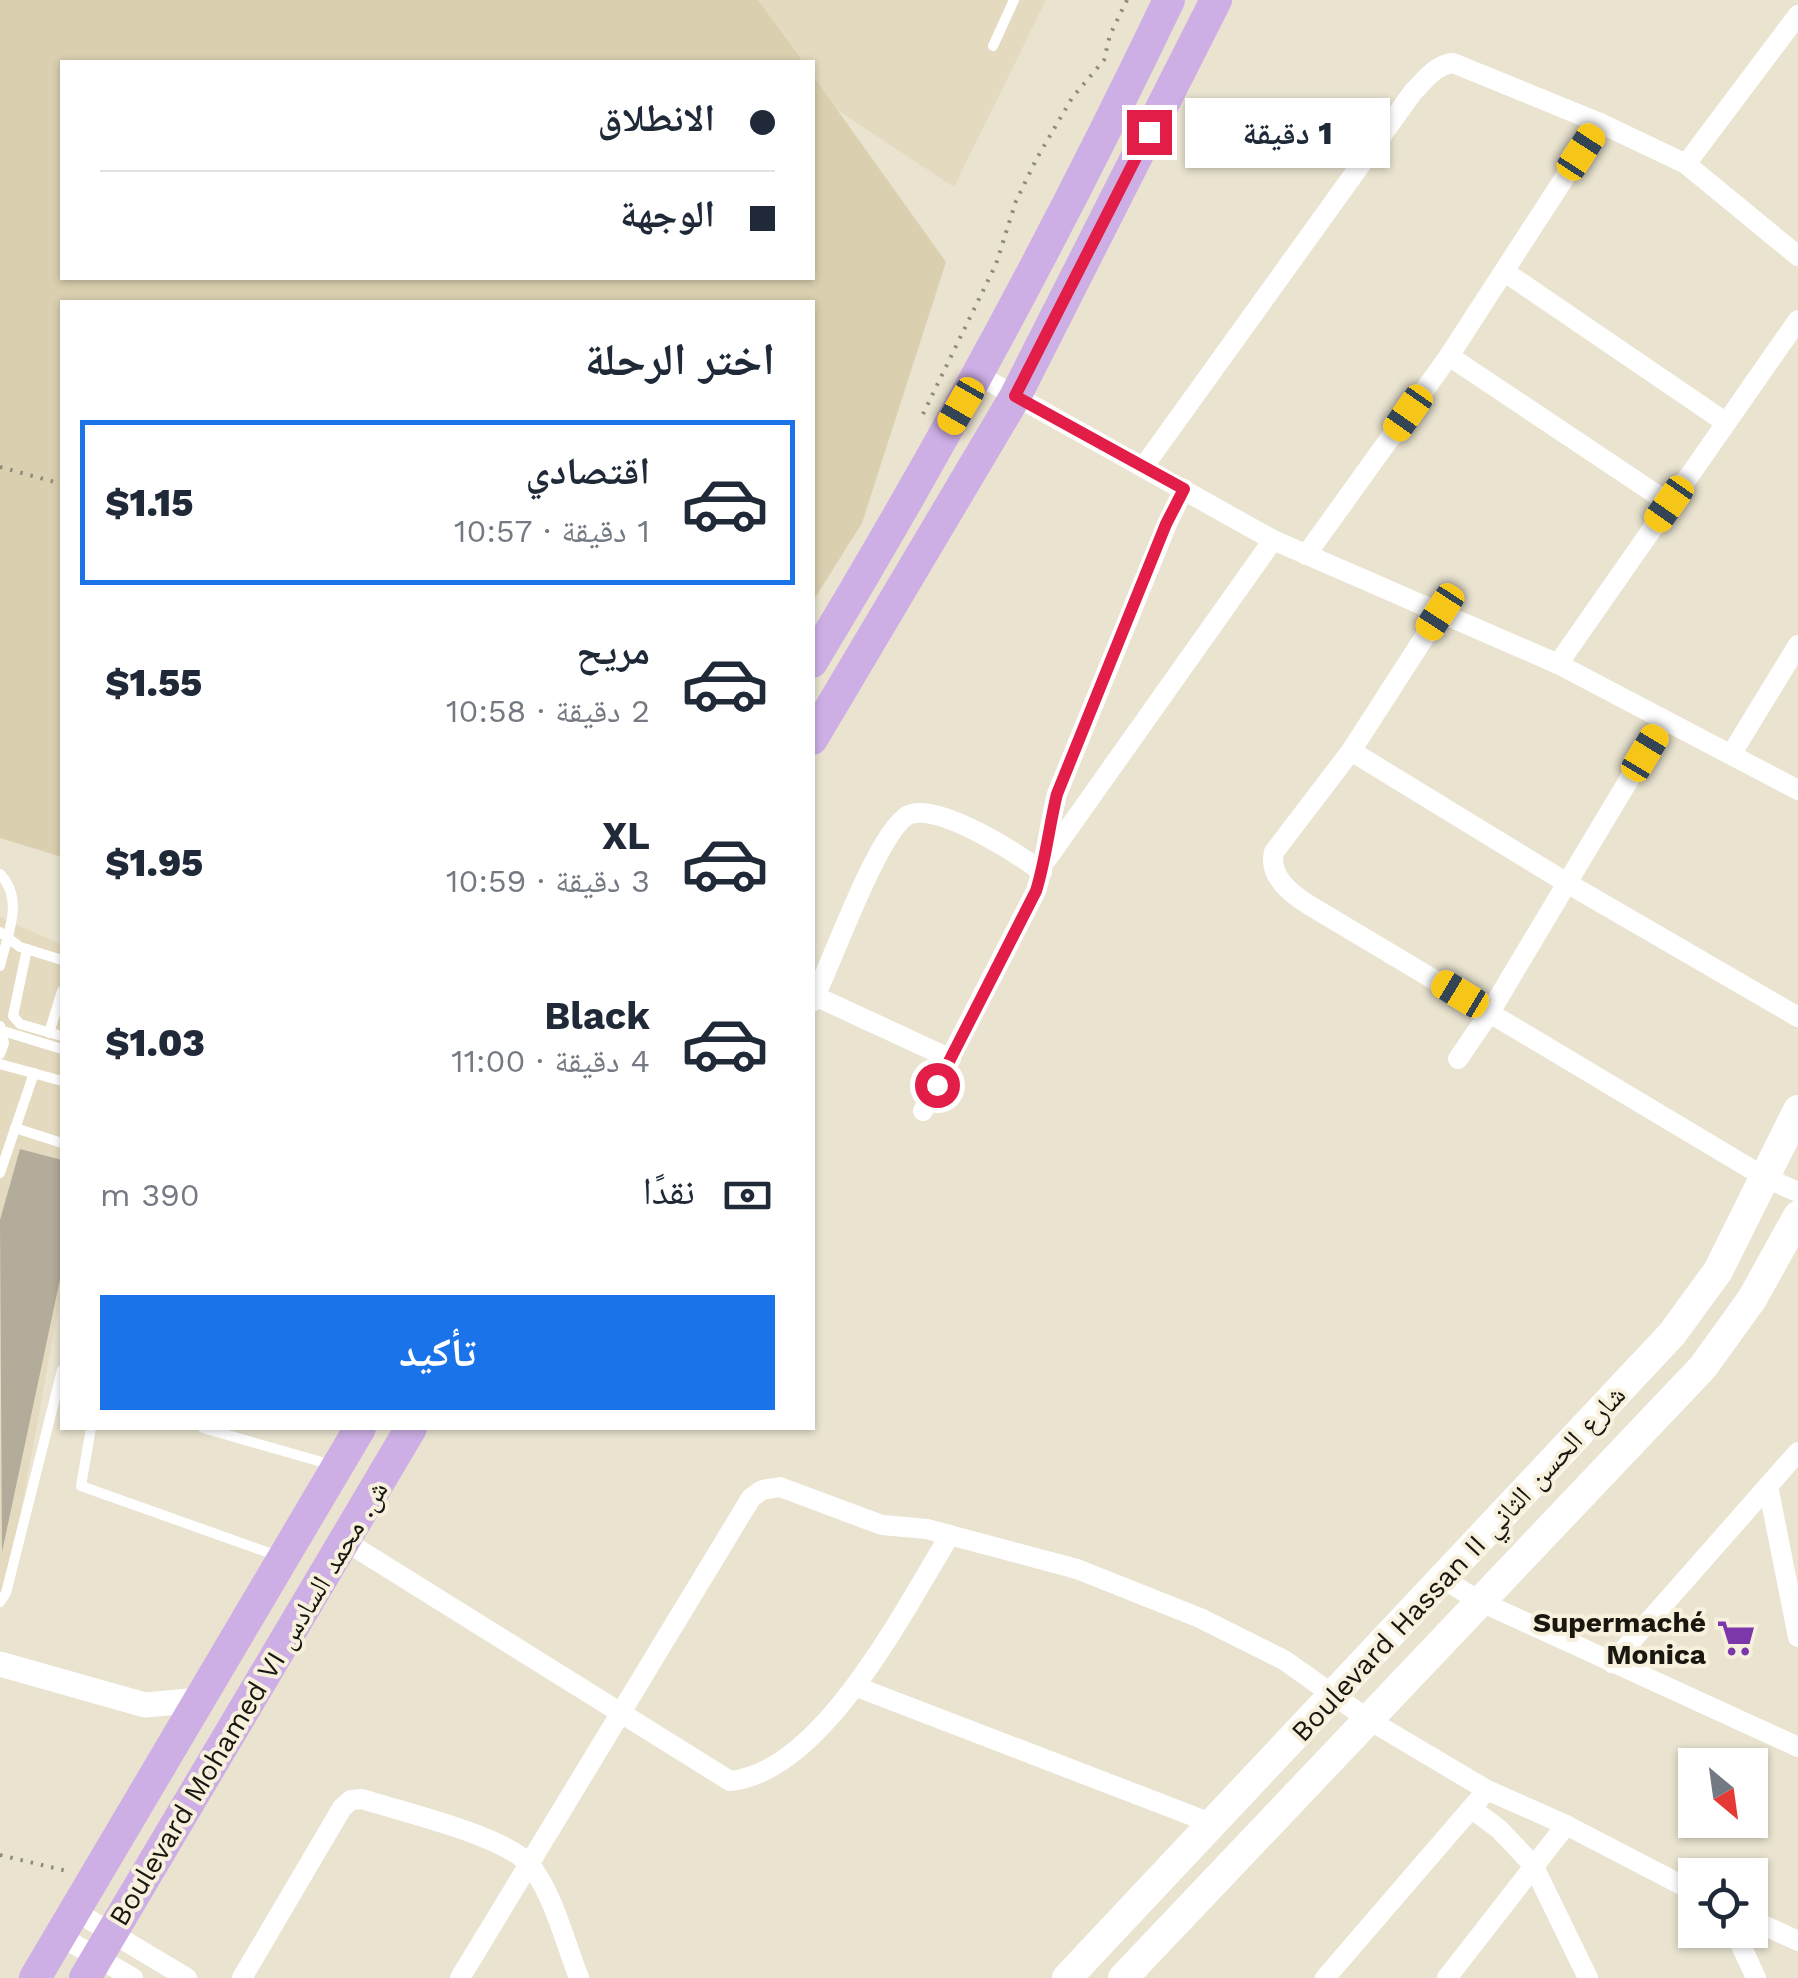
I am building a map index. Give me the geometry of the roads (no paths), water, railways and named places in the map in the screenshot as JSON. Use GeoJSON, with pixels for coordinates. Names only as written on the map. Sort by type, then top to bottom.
{"type":"FeatureCollection","features":[{"type":"Feature","properties":{"kind":"main road"},"geometry":{"type":"LineString","coordinates":[[815,657],[978,375],[1066,209],[1169,0]]}},
{"type":"Feature","properties":{"kind":"main road"},"geometry":{"type":"LineString","coordinates":[[815,735],[1015,396],[1216,0]]}},
{"type":"Feature","properties":{"kind":"main road","name":"Boulevard Hassan II شارع الحسن الثاني"},"geometry":{"type":"LineString","coordinates":[[1067,1978],[1672,1334],[1718,1270],[1798,1110]]}},
{"type":"Feature","properties":{"kind":"main road","name":"Boulevard Hassan II شارع الحسن الثاني"},"geometry":{"type":"LineString","coordinates":[[1123,1978],[1703,1367],[1752,1299],[1798,1216]]}},
{"type":"Feature","properties":{"kind":"main road","name":"Boulevard Mohamed VI ش. محمد السادس"},"geometry":{"type":"LineString","coordinates":[[35,1978],[338,1466],[376,1436]]}},
{"type":"Feature","properties":{"kind":"main road","name":"Boulevard Mohamed VI ش. محمد السادس"},"geometry":{"type":"LineString","coordinates":[[98,1956],[345,1540],[376,1436]]}},
{"type":"Feature","properties":{"kind":"street"},"geometry":{"type":"LineString","coordinates":[[1686,164],[1798,15]]}},
{"type":"Feature","properties":{"kind":"street"},"geometry":{"type":"LineString","coordinates":[[1144,466],[1413,92],[1438,67],[1453,63],[1600,123],[1686,164],[1798,256]]}},
{"type":"Feature","properties":{"kind":"street"},"geometry":{"type":"LineString","coordinates":[[1306,555],[1448,356],[1600,123]]}},
{"type":"Feature","properties":{"kind":"street"},"geometry":{"type":"LineString","coordinates":[[1505,272],[1725,422]]}},
{"type":"Feature","properties":{"kind":"street"},"geometry":{"type":"LineString","coordinates":[[1558,664],[1798,320]]}},
{"type":"Feature","properties":{"kind":"street"},"geometry":{"type":"LineString","coordinates":[[1448,356],[1669,504]]}},
{"type":"Feature","properties":{"kind":"street"},"geometry":{"type":"LineString","coordinates":[[978,375],[1273,540],[1558,664],[1798,790]]}},
{"type":"Feature","properties":{"kind":"street"},"geometry":{"type":"LineString","coordinates":[[1044,866],[1057,794],[1166,524],[1184,489]]}},
{"type":"Feature","properties":{"kind":"street"},"geometry":{"type":"LineString","coordinates":[[924,1110],[1019,928],[1044,866],[1273,540]]}},
{"type":"Feature","properties":{"kind":"street"},"geometry":{"type":"LineString","coordinates":[[1440,612],[1350,751],[1274,852],[1272,865],[1286,888],[1766,1178],[1798,1192]]}},
{"type":"Feature","properties":{"kind":"street"},"geometry":{"type":"LineString","coordinates":[[1732,753],[1798,645]]}},
{"type":"Feature","properties":{"kind":"street"},"geometry":{"type":"LineString","coordinates":[[1458,1059],[1664,721]]}},
{"type":"Feature","properties":{"kind":"street"},"geometry":{"type":"LineString","coordinates":[[1350,751],[1798,1017]]}},
{"type":"Feature","properties":{"kind":"street"},"geometry":{"type":"LineString","coordinates":[[815,997],[882,846],[898,820],[912,814],[939,816],[1044,866]]}},
{"type":"Feature","properties":{"kind":"street"},"geometry":{"type":"LineString","coordinates":[[815,999],[951,1059]]}},
{"type":"Feature","properties":{"kind":"street"},"geometry":{"type":"LineString","coordinates":[[1612,1663],[1798,1452]]}},
{"type":"Feature","properties":{"kind":"street"},"geometry":{"type":"LineString","coordinates":[[1768,1486],[1798,1637]]}},
{"type":"Feature","properties":{"kind":"street"},"geometry":{"type":"LineString","coordinates":[[460,1978],[751,1498],[762,1490],[780,1487],[882,1526],[950,1534],[1077,1570],[1200,1618],[1284,1660],[1369,1720],[1487,1790],[1678,1883]]}},
{"type":"Feature","properties":{"kind":"street"},"geometry":{"type":"LineString","coordinates":[[345,1540],[730,1781],[750,1779],[804,1742],[857,1687],[950,1534]]}},
{"type":"Feature","properties":{"kind":"street"},"geometry":{"type":"LineString","coordinates":[[1442,1578],[1479,1601],[1798,1747]]}},
{"type":"Feature","properties":{"kind":"street"},"geometry":{"type":"LineString","coordinates":[[0,1665],[146,1705],[200,1700]]}},
{"type":"Feature","properties":{"kind":"street"},"geometry":{"type":"LineString","coordinates":[[857,1687],[1211,1823]]}},
{"type":"Feature","properties":{"kind":"street"},"geometry":{"type":"LineString","coordinates":[[146,1705],[174,1745]]}},
{"type":"Feature","properties":{"kind":"street"},"geometry":{"type":"LineString","coordinates":[[1325,1978],[1487,1790]]}},
{"type":"Feature","properties":{"kind":"street"},"geometry":{"type":"LineString","coordinates":[[242,1978],[342,1808],[352,1800],[362,1799],[505,1846],[528,1863],[542,1884],[579,1978]]}},
{"type":"Feature","properties":{"kind":"street"},"geometry":{"type":"LineString","coordinates":[[1472,1809],[1499,1829],[1533,1865],[1588,1978]]}},
{"type":"Feature","properties":{"kind":"street"},"geometry":{"type":"LineString","coordinates":[[1448,1978],[1566,1826]]}},
{"type":"Feature","properties":{"kind":"street"},"geometry":{"type":"LineString","coordinates":[[68,1923],[98,1956],[134,1978]]}},
{"type":"Feature","properties":{"kind":"street"},"geometry":{"type":"LineString","coordinates":[[68,1923],[98,1956],[187,1978]]}},
{"type":"Feature","properties":{"kind":"street"},"geometry":{"type":"LineString","coordinates":[[1768,1927],[1798,1941]]}},
{"type":"Feature","properties":{"kind":"street"},"geometry":{"type":"LineString","coordinates":[[1742,1948],[1756,1978]]}},
{"type":"Feature","properties":{"kind":"lane"},"geometry":{"type":"LineString","coordinates":[[993,46],[1014,0]]}},
{"type":"Feature","properties":{"kind":"lane"},"geometry":{"type":"LineString","coordinates":[[0,874],[14,896],[3,935],[0,966]]}},
{"type":"Feature","properties":{"kind":"lane"},"geometry":{"type":"LineString","coordinates":[[3,935],[27,950],[60,959]]}},
{"type":"Feature","properties":{"kind":"lane"},"geometry":{"type":"LineString","coordinates":[[27,950],[12,1016],[20,1024],[60,1035]]}},
{"type":"Feature","properties":{"kind":"lane"},"geometry":{"type":"LineString","coordinates":[[50,1032],[60,998]]}},
{"type":"Feature","properties":{"kind":"lane"},"geometry":{"type":"LineString","coordinates":[[0,1054],[2,1028],[60,1048]]}},
{"type":"Feature","properties":{"kind":"lane"},"geometry":{"type":"LineString","coordinates":[[0,1064],[60,1080]]}},
{"type":"Feature","properties":{"kind":"lane"},"geometry":{"type":"LineString","coordinates":[[0,1174],[4,1147],[34,1073]]}},
{"type":"Feature","properties":{"kind":"lane"},"geometry":{"type":"LineString","coordinates":[[14,1128],[60,1141]]}},
{"type":"Feature","properties":{"kind":"lane"},"geometry":{"type":"LineString","coordinates":[[0,1602],[6,1594],[60,1378]]}},
{"type":"Feature","properties":{"kind":"lane"},"geometry":{"type":"LineString","coordinates":[[92,1430],[81,1486],[284,1558]]}},
{"type":"Feature","properties":{"kind":"lane"},"geometry":{"type":"LineString","coordinates":[[211,1430],[338,1466]]}},
{"type":"Feature","properties":{"kind":"place","name":"Supermaché Monica"},"geometry":{"type":"Point","coordinates":[1736,1638]}}]}
